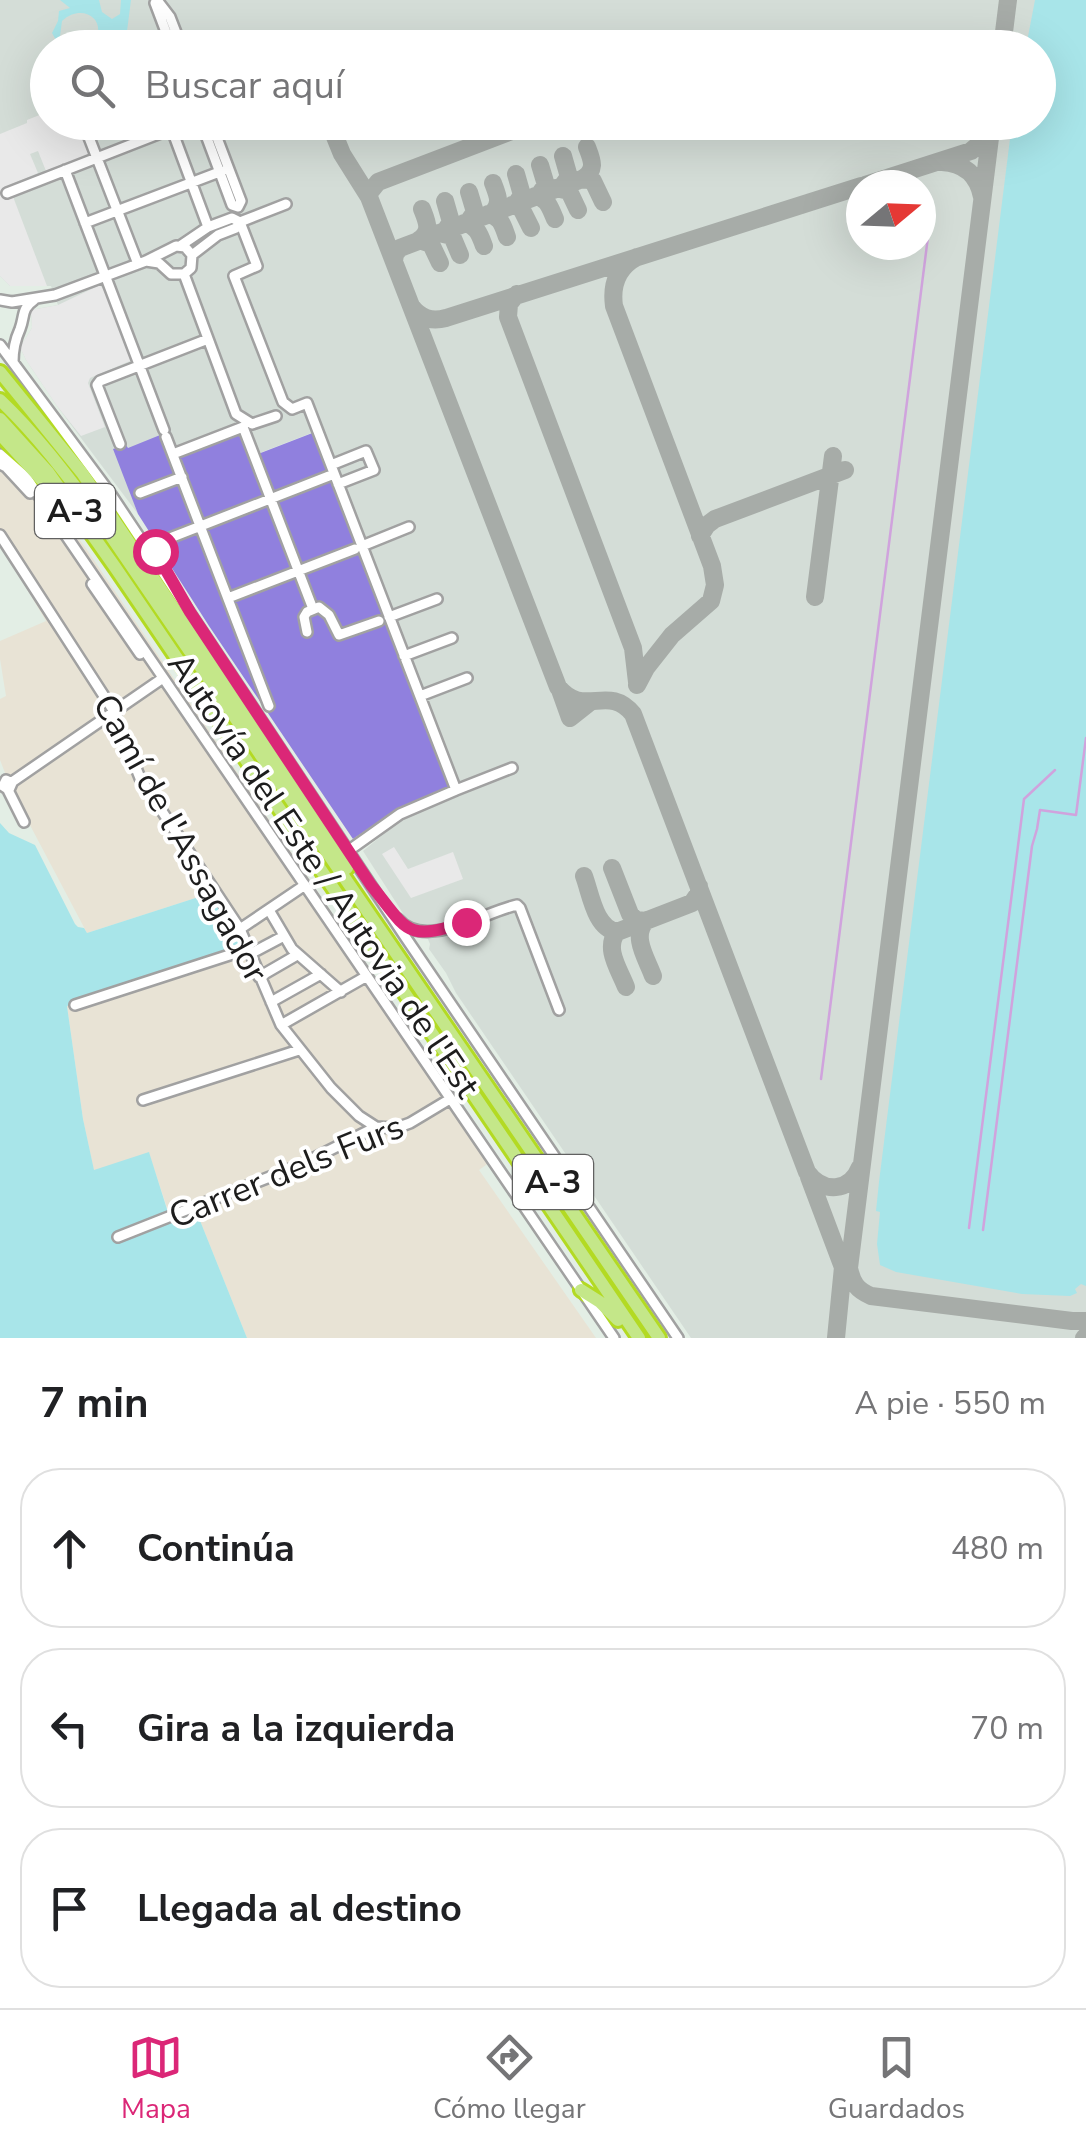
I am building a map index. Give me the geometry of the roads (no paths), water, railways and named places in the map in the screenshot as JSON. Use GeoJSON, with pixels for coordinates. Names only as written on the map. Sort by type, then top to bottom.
{"type":"FeatureCollection","features":[{"type":"Feature","properties":{"kind":"highway"},"geometry":{"type":"LineString","coordinates":[[0,372],[93,488],[440,1007],[448,1026]]}},
{"type":"Feature","properties":{"kind":"highway"},"geometry":{"type":"LineString","coordinates":[[0,382],[44,426]]}},
{"type":"Feature","properties":{"kind":"highway","name":"Autovía del Este / Autovia de l'Est"},"geometry":{"type":"LineString","coordinates":[[0,400],[59,465],[96,514],[659,1338]]}},
{"type":"Feature","properties":{"kind":"highway","name":"Autovía del Este / Autovia de l'Est"},"geometry":{"type":"LineString","coordinates":[[0,420],[48,472],[143,608],[640,1338]]}},
{"type":"Feature","properties":{"kind":"highway"},"geometry":{"type":"LineString","coordinates":[[0,434],[57,496],[111,572],[143,608]]}},
{"type":"Feature","properties":{"kind":"highway"},"geometry":{"type":"LineString","coordinates":[[582,1290],[613,1312],[630,1338]]}},
{"type":"Feature","properties":{"kind":"street"},"geometry":{"type":"LineString","coordinates":[[156,0],[172,30]]}},
{"type":"Feature","properties":{"kind":"street"},"geometry":{"type":"LineString","coordinates":[[166,18],[168,30]]}},
{"type":"Feature","properties":{"kind":"street"},"geometry":{"type":"LineString","coordinates":[[90,140],[142,262]]}},
{"type":"Feature","properties":{"kind":"street"},"geometry":{"type":"LineString","coordinates":[[7,192],[137,140]]}},
{"type":"Feature","properties":{"kind":"street"},"geometry":{"type":"LineString","coordinates":[[176,140],[213,229]]}},
{"type":"Feature","properties":{"kind":"street"},"geometry":{"type":"LineString","coordinates":[[210,140],[224,170]]}},
{"type":"Feature","properties":{"kind":"street"},"geometry":{"type":"LineString","coordinates":[[216,140],[224,170]]}},
{"type":"Feature","properties":{"kind":"street"},"geometry":{"type":"LineString","coordinates":[[65,170],[269,706]]}},
{"type":"Feature","properties":{"kind":"street"},"geometry":{"type":"LineString","coordinates":[[86,222],[224,170]]}},
{"type":"Feature","properties":{"kind":"street"},"geometry":{"type":"LineString","coordinates":[[0,300],[12,302],[54,295],[142,262],[213,229],[236,228],[240,222],[286,204]]}},
{"type":"Feature","properties":{"kind":"street"},"geometry":{"type":"LineString","coordinates":[[240,222],[256,266],[234,276],[283,402],[292,409],[307,404],[384,619],[404,656],[456,790]]}},
{"type":"Feature","properties":{"kind":"street"},"geometry":{"type":"LineString","coordinates":[[142,262],[160,264],[175,275],[184,274],[192,264],[192,255],[213,229]]}},
{"type":"Feature","properties":{"kind":"street"},"geometry":{"type":"LineString","coordinates":[[180,246],[192,255]]}},
{"type":"Feature","properties":{"kind":"street"},"geometry":{"type":"LineString","coordinates":[[165,267],[163,258],[168,250]]}},
{"type":"Feature","properties":{"kind":"street"},"geometry":{"type":"LineString","coordinates":[[184,274],[236,414],[252,424],[276,416]]}},
{"type":"Feature","properties":{"kind":"street"},"geometry":{"type":"LineString","coordinates":[[13,362],[22,316],[27,304],[36,298]]}},
{"type":"Feature","properties":{"kind":"street"},"geometry":{"type":"LineString","coordinates":[[12,302],[22,316]]}},
{"type":"Feature","properties":{"kind":"street"},"geometry":{"type":"LineString","coordinates":[[16,335],[0,342],[110,493],[678,1338]]}},
{"type":"Feature","properties":{"kind":"street"},"geometry":{"type":"LineString","coordinates":[[120,444],[97,385],[100,381],[208,340]]}},
{"type":"Feature","properties":{"kind":"street"},"geometry":{"type":"LineString","coordinates":[[173,454],[243,427],[313,609]]}},
{"type":"Feature","properties":{"kind":"street"},"geometry":{"type":"LineString","coordinates":[[0,458],[26,477],[614,1338]]}},
{"type":"Feature","properties":{"kind":"street"},"geometry":{"type":"LineString","coordinates":[[0,458],[25,486],[132,644],[148,663],[154,664]]}},
{"type":"Feature","properties":{"kind":"street"},"geometry":{"type":"LineString","coordinates":[[145,546],[334,474]]}},
{"type":"Feature","properties":{"kind":"street"},"geometry":{"type":"LineString","coordinates":[[140,493],[182,478]]}},
{"type":"Feature","properties":{"kind":"street"},"geometry":{"type":"LineString","coordinates":[[110,493],[125,506],[147,539],[158,542]]}},
{"type":"Feature","properties":{"kind":"street"},"geometry":{"type":"LineString","coordinates":[[228,598],[410,527]]}},
{"type":"Feature","properties":{"kind":"street","name":"Camí de l'Assagador"},"geometry":{"type":"LineString","coordinates":[[0,535],[114,710],[140,778],[240,929],[281,1025],[331,1088],[376,1127]]}},
{"type":"Feature","properties":{"kind":"street"},"geometry":{"type":"LineString","coordinates":[[158,542],[156,553],[190,612]]}},
{"type":"Feature","properties":{"kind":"street"},"geometry":{"type":"LineString","coordinates":[[307,632],[304,617],[313,609],[324,610],[339,635],[437,599]]}},
{"type":"Feature","properties":{"kind":"street"},"geometry":{"type":"LineString","coordinates":[[404,656],[452,638]]}},
{"type":"Feature","properties":{"kind":"street"},"geometry":{"type":"LineString","coordinates":[[24,822],[5,783],[163,678]]}},
{"type":"Feature","properties":{"kind":"street"},"geometry":{"type":"LineString","coordinates":[[420,696],[467,678]]}},
{"type":"Feature","properties":{"kind":"street"},"geometry":{"type":"LineString","coordinates":[[348,850],[400,814],[512,768]]}},
{"type":"Feature","properties":{"kind":"street"},"geometry":{"type":"LineString","coordinates":[[240,929],[304,885]]}},
{"type":"Feature","properties":{"kind":"street"},"geometry":{"type":"LineString","coordinates":[[371,885],[403,925],[430,934]]}},
{"type":"Feature","properties":{"kind":"street"},"geometry":{"type":"LineString","coordinates":[[406,938],[430,934],[517,905],[559,1010]]}},
{"type":"Feature","properties":{"kind":"street"},"geometry":{"type":"LineString","coordinates":[[269,910],[297,955],[341,992]]}},
{"type":"Feature","properties":{"kind":"street"},"geometry":{"type":"LineString","coordinates":[[430,934],[421,950],[439,986]]}},
{"type":"Feature","properties":{"kind":"street"},"geometry":{"type":"LineString","coordinates":[[75,1006],[249,952],[284,936]]}},
{"type":"Feature","properties":{"kind":"street"},"geometry":{"type":"LineString","coordinates":[[259,977],[297,955]]}},
{"type":"Feature","properties":{"kind":"street"},"geometry":{"type":"LineString","coordinates":[[271,1002],[321,974]]}},
{"type":"Feature","properties":{"kind":"street"},"geometry":{"type":"LineString","coordinates":[[281,1025],[367,976]]}},
{"type":"Feature","properties":{"kind":"street"},"geometry":{"type":"LineString","coordinates":[[143,1100],[300,1050]]}},
{"type":"Feature","properties":{"kind":"street","name":"Carrer dels Furs"},"geometry":{"type":"LineString","coordinates":[[118,1237],[300,1165],[376,1127],[396,1128],[410,1123],[450,1098]]}},
{"type":"Feature","properties":{"kind":"waterway"},"geometry":{"type":"LineString","coordinates":[[821,1079],[925,260]]}},
{"type":"Feature","properties":{"kind":"waterway"},"geometry":{"type":"LineString","coordinates":[[983,1230],[1032,846],[1040,810],[1076,815],[1086,738]]}},
{"type":"Feature","properties":{"kind":"waterway"},"geometry":{"type":"LineString","coordinates":[[969,1228],[1024,799],[1055,770]]}}]}
